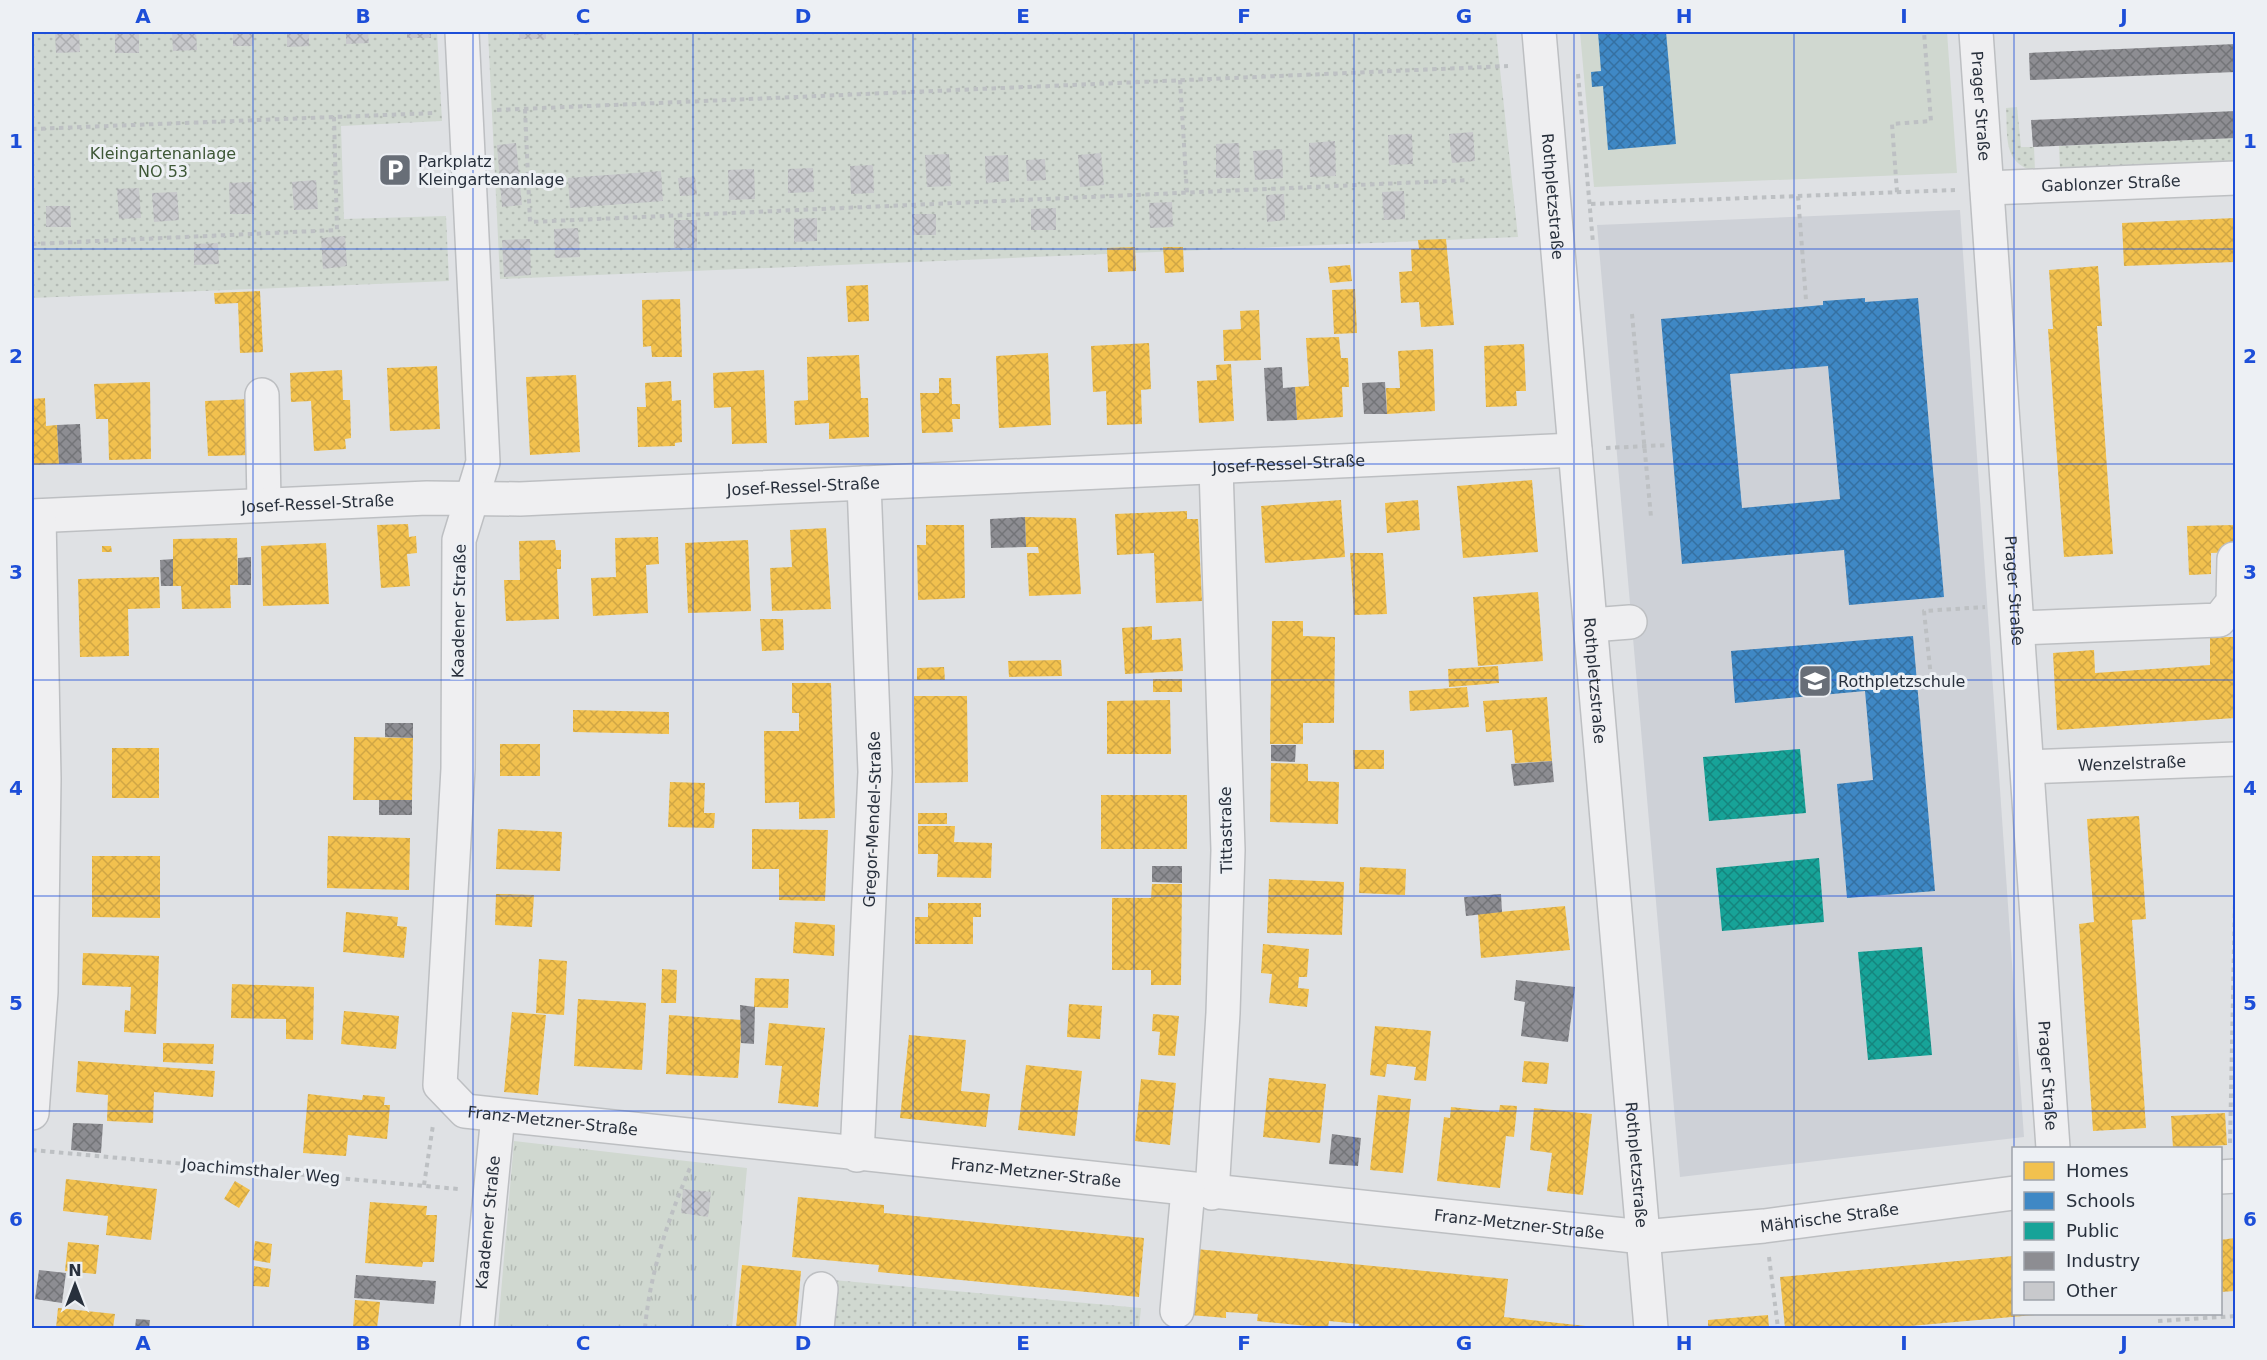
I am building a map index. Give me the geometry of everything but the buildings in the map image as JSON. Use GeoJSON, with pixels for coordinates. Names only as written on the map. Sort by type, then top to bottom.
{"type":"FeatureCollection","features":[{"type":"Feature","properties":{"kind":"street","name":"Kaadener Straße"},"geometry":{"type":"LineString","coordinates":[[440,1085],[458,769],[459,540],[483,462],[462,32]]}},
{"type":"Feature","properties":{"kind":"street","name":"Rothpletzstraße"},"geometry":{"type":"LineString","coordinates":[[1539,32],[1652,1329]]}},
{"type":"Feature","properties":{"kind":"street","name":"Prager Straße"},"geometry":{"type":"LineString","coordinates":[[1976,32],[2054,1147]]}},
{"type":"Feature","properties":{"kind":"street","name":"Gablonzer Straße"},"geometry":{"type":"LineString","coordinates":[[1987,188],[2235,178]]}},
{"type":"Feature","properties":{"kind":"street"},"geometry":{"type":"LineString","coordinates":[[262,395],[264,504]]}},
{"type":"Feature","properties":{"kind":"street","name":"Josef-Ressel-Straße"},"geometry":{"type":"LineString","coordinates":[[35,516],[264,504],[471,498],[520,499],[1575,450]]}},
{"type":"Feature","properties":{"kind":"street","name":"Tittastraße"},"geometry":{"type":"LineString","coordinates":[[1177,1311],[1200,1191],[1223,1013],[1228,850],[1216,466]]}},
{"type":"Feature","properties":{"kind":"street","name":"Gregor-Mendel-Straße"},"geometry":{"type":"LineString","coordinates":[[857,1155],[875,772],[864,483]]}},
{"type":"Feature","properties":{"kind":"street"},"geometry":{"type":"LineString","coordinates":[[32,1113],[41,992],[44,779],[35,516]]}},
{"type":"Feature","properties":{"kind":"street"},"geometry":{"type":"LineString","coordinates":[[2018,628],[2219,620],[2233,602],[2234,560]]}},
{"type":"Feature","properties":{"kind":"street"},"geometry":{"type":"LineString","coordinates":[[1591,625],[1630,622]]}},
{"type":"Feature","properties":{"kind":"street","name":"Wenzelstraße"},"geometry":{"type":"LineString","coordinates":[[2027,767],[2235,759]]}},
{"type":"Feature","properties":{"kind":"street","name":"Franz-Metzner-Straße"},"geometry":{"type":"LineString","coordinates":[[440,1085],[465,1112],[1644,1238]]}},
{"type":"Feature","properties":{"kind":"street","name":"Kaadener Straße"},"geometry":{"type":"LineString","coordinates":[[477,1329],[498,1115]]}},
{"type":"Feature","properties":{"kind":"street","name":"Mährische Straße"},"geometry":{"type":"LineString","coordinates":[[1644,1238],[1764,1226],[2012,1192]]}},
{"type":"Feature","properties":{"kind":"street"},"geometry":{"type":"LineString","coordinates":[[817,1329],[821,1289]]}},
{"type":"Feature","properties":{"kind":"path"},"geometry":{"type":"LineString","coordinates":[[1897,192],[1892,124],[1931,121],[1924,32]]}},
{"type":"Feature","properties":{"kind":"path"},"geometry":{"type":"LineString","coordinates":[[32,129],[1542,64]]}},
{"type":"Feature","properties":{"kind":"path"},"geometry":{"type":"LineString","coordinates":[[1180,80],[1187,193]]}},
{"type":"Feature","properties":{"kind":"path"},"geometry":{"type":"LineString","coordinates":[[525,109],[530,222],[1469,180]]}},
{"type":"Feature","properties":{"kind":"path"},"geometry":{"type":"LineString","coordinates":[[32,244],[337,230],[334,117]]}},
{"type":"Feature","properties":{"kind":"path"},"geometry":{"type":"LineString","coordinates":[[1554,206],[1987,188]]}},
{"type":"Feature","properties":{"kind":"path"},"geometry":{"type":"LineString","coordinates":[[1798,196],[1806,300]]}},
{"type":"Feature","properties":{"kind":"path"},"geometry":{"type":"LineString","coordinates":[[1632,314],[1651,517]]}},
{"type":"Feature","properties":{"kind":"path"},"geometry":{"type":"LineString","coordinates":[[1575,450],[1668,445]]}},
{"type":"Feature","properties":{"kind":"path"},"geometry":{"type":"LineString","coordinates":[[1932,687],[1924,611],[1974,608]]}},
{"type":"Feature","properties":{"kind":"path"},"geometry":{"type":"LineString","coordinates":[[2229,1177],[2235,850]]}},
{"type":"Feature","properties":{"kind":"path"},"geometry":{"type":"LineString","coordinates":[[424,1186],[440,1085]]}},
{"type":"Feature","properties":{"kind":"path"},"geometry":{"type":"LineString","coordinates":[[645,1329],[659,1254],[676,1198],[689,1169],[696,1138]]}},
{"type":"Feature","properties":{"kind":"path","name":"Joachimsthaler Weg"},"geometry":{"type":"LineString","coordinates":[[32,1150],[491,1192]]}},
{"type":"Feature","properties":{"kind":"path"},"geometry":{"type":"LineString","coordinates":[[1764,1226],[1778,1329]]}},
{"type":"Feature","properties":{"kind":"path"},"geometry":{"type":"LineString","coordinates":[[2158,1321],[2235,1316]]}},
{"type":"Feature","properties":{"kind":"shaded area","name":"Rothpletzschule"},"geometry":{"type":"Polygon","coordinates":[[[1960,210],[2024,1137],[1680,1177],[1597,225],[1960,210]]]}},
{"type":"Feature","properties":{"kind":"green space","name":"Kleingartenanlage NO 53"},"geometry":{"type":"Polygon","coordinates":[[[32,32],[437,32],[442,121],[341,126],[344,219],[446,216],[449,281],[32,298],[32,32]]]}},
{"type":"Feature","properties":{"kind":"green space"},"geometry":{"type":"Polygon","coordinates":[[[488,32],[1496,32],[1518,237],[500,279],[488,32]]]}},
{"type":"Feature","properties":{"kind":"green space"},"geometry":{"type":"Polygon","coordinates":[[[1580,32],[1947,32],[1957,173],[1594,187],[1580,32]]]}},
{"type":"Feature","properties":{"kind":"green space"},"geometry":{"type":"Polygon","coordinates":[[[2017,107],[2021,147],[2034,147],[2035,171],[2017,162],[2009,147],[2006,108],[2017,107]]]}},
{"type":"Feature","properties":{"kind":"green space"},"geometry":{"type":"Polygon","coordinates":[[[2235,138],[2235,162],[2060,169],[2059,146],[2235,138]]]}},
{"type":"Feature","properties":{"kind":"green space"},"geometry":{"type":"Polygon","coordinates":[[[514,1141],[747,1168],[732,1328],[498,1328],[514,1141]]]}},
{"type":"Feature","properties":{"kind":"green space"},"geometry":{"type":"Polygon","coordinates":[[[833,1280],[1141,1308],[1139,1328],[829,1328],[833,1280]]]}},
{"type":"Feature","properties":{"kind":"place","name":"Parkplatz Kleingartenanlage"},"geometry":{"type":"Point","coordinates":[395,170]}},
{"type":"Feature","properties":{"kind":"place","name":"Rothpletzschule"},"geometry":{"type":"Point","coordinates":[1815,681]}}]}
